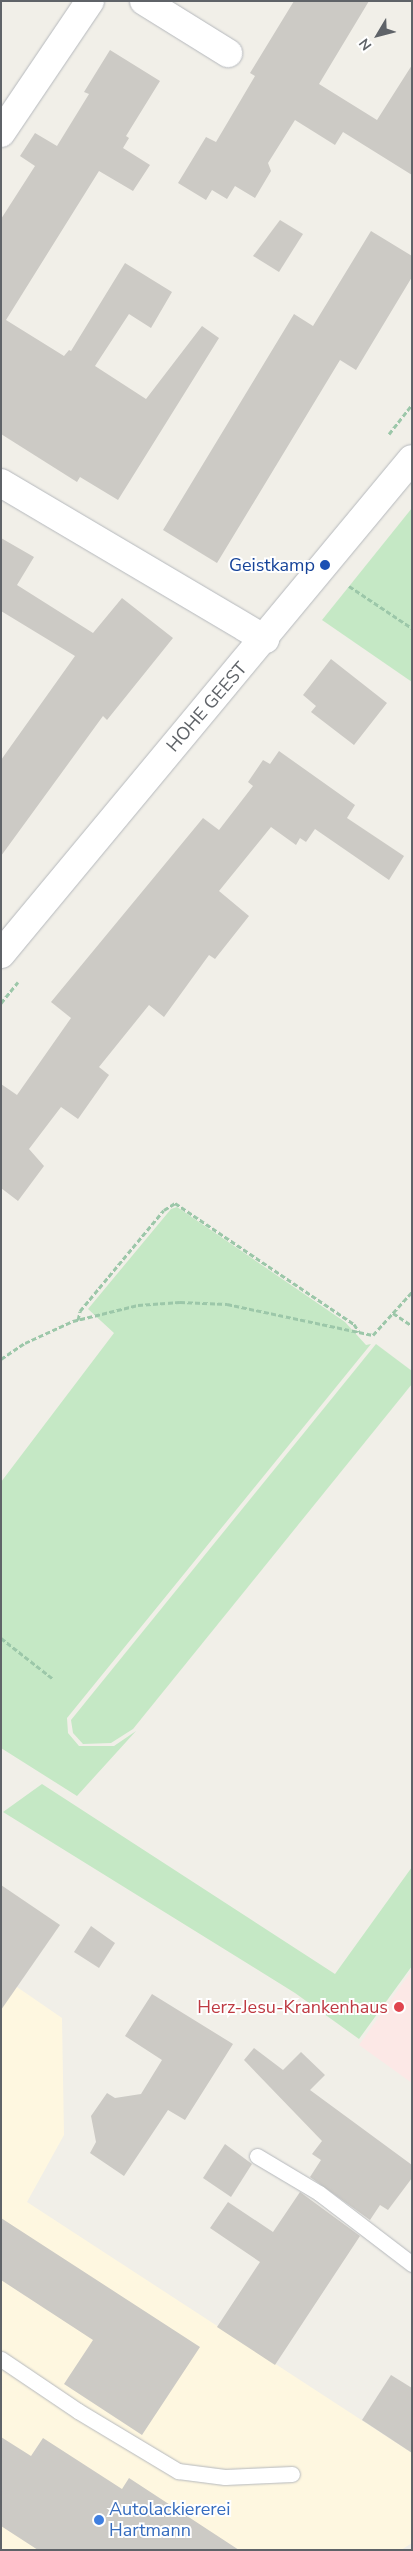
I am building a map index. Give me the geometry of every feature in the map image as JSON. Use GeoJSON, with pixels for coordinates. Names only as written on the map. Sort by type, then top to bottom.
{"type":"FeatureCollection","features":[{"type":"Feature","properties":{"kind":"street"},"geometry":{"type":"LineString","coordinates":[[1,133],[90,1]]}},
{"type":"Feature","properties":{"kind":"street"},"geometry":{"type":"LineString","coordinates":[[144,1],[228,53]]}},
{"type":"Feature","properties":{"kind":"street","name":"HOHE GEEST"},"geometry":{"type":"LineString","coordinates":[[1,954],[265,639],[412,459]]}},
{"type":"Feature","properties":{"kind":"street"},"geometry":{"type":"LineString","coordinates":[[1,483],[265,639]]}},
{"type":"Feature","properties":{"kind":"lane"},"geometry":{"type":"LineString","coordinates":[[257,2156],[318,2194],[412,2264]]}},
{"type":"Feature","properties":{"kind":"lane"},"geometry":{"type":"LineString","coordinates":[[1,2359],[78,2411],[178,2471],[225,2477],[292,2474]]}},
{"type":"Feature","properties":{"kind":"path"},"geometry":{"type":"LineString","coordinates":[[349,586],[412,628]]}},
{"type":"Feature","properties":{"kind":"path"},"geometry":{"type":"LineString","coordinates":[[78,1320],[80,1311],[164,1210],[175,1203],[354,1324],[359,1333]]}},
{"type":"Feature","properties":{"kind":"path"},"geometry":{"type":"LineString","coordinates":[[1,1359],[24,1343],[78,1320],[138,1305],[227,1304],[359,1333],[373,1334],[412,1292]]}},
{"type":"Feature","properties":{"kind":"path"},"geometry":{"type":"LineString","coordinates":[[393,1313],[412,1326]]}},
{"type":"Feature","properties":{"kind":"path"},"geometry":{"type":"LineString","coordinates":[[1,1638],[52,1678]]}},
{"type":"Feature","properties":{"kind":"shaded area","name":"Herz-Jesu-Krankenhaus"},"geometry":{"type":"Polygon","coordinates":[[[412,1970],[412,2083],[359,2045],[412,1970]]]}},
{"type":"Feature","properties":{"kind":"shaded area"},"geometry":{"type":"Polygon","coordinates":[[[1,1976],[62,2018],[64,2135],[27,2202],[412,2453],[412,2543],[401,2550],[1,2550],[1,1976]]]}},
{"type":"Feature","properties":{"kind":"green space"},"geometry":{"type":"Polygon","coordinates":[[[412,508],[412,682],[322,620],[412,508]]]}},
{"type":"Feature","properties":{"kind":"green space"},"geometry":{"type":"Polygon","coordinates":[[[177,1207],[345,1322],[366,1345],[371,1344],[67,1718],[68,1733],[79,1746],[114,1746],[136,1731],[77,1796],[1,1748],[1,1482],[114,1333],[88,1309],[171,1209],[177,1207]]]}},
{"type":"Feature","properties":{"kind":"green space"},"geometry":{"type":"Polygon","coordinates":[[[376,1344],[412,1371],[412,1384],[133,1729],[111,1743],[83,1744],[73,1733],[71,1720],[376,1344]]]}},
{"type":"Feature","properties":{"kind":"green space"},"geometry":{"type":"Polygon","coordinates":[[[42,1784],[335,1974],[412,1867],[412,1966],[359,2039],[295,1993],[3,1812],[42,1784]]]}},
{"type":"Feature","properties":{"kind":"building"},"geometry":{"type":"Polygon","coordinates":[[[294,1],[369,1],[319,84],[377,120],[412,65],[412,175],[343,132],[335,145],[295,120],[268,163],[271,171],[255,198],[235,186],[227,199],[212,190],[206,200],[178,183],[206,137],[216,142],[255,76],[250,73],[294,1]]]}},
{"type":"Feature","properties":{"kind":"building"},"geometry":{"type":"Polygon","coordinates":[[[110,50],[160,81],[126,136],[129,138],[123,148],[150,165],[133,191],[99,171],[6,320],[64,356],[69,350],[71,351],[125,263],[172,292],[151,328],[129,314],[95,366],[146,399],[202,326],[219,338],[118,500],[80,477],[77,482],[1,434],[1,219],[35,166],[20,156],[35,133],[57,146],[89,94],[84,92],[110,50]]]}},
{"type":"Feature","properties":{"kind":"building"},"geometry":{"type":"Polygon","coordinates":[[[280,220],[303,234],[279,272],[253,256],[280,220]]]}},
{"type":"Feature","properties":{"kind":"building"},"geometry":{"type":"Polygon","coordinates":[[[371,231],[412,256],[412,277],[356,370],[340,360],[217,563],[163,530],[294,314],[313,326],[371,231]]]}},
{"type":"Feature","properties":{"kind":"building"},"geometry":{"type":"Polygon","coordinates":[[[1,538],[34,557],[17,585],[93,633],[122,598],[173,638],[107,720],[103,716],[1,856],[1,760],[75,656],[1,611],[1,538]]]}},
{"type":"Feature","properties":{"kind":"building"},"geometry":{"type":"Polygon","coordinates":[[[331,659],[387,703],[354,745],[311,712],[316,706],[303,695],[331,659]]]}},
{"type":"Feature","properties":{"kind":"building"},"geometry":{"type":"Polygon","coordinates":[[[279,751],[355,805],[347,818],[404,856],[389,880],[315,829],[306,842],[300,838],[296,845],[271,827],[219,891],[249,916],[215,959],[209,955],[164,1017],[149,1005],[99,1067],[109,1075],[78,1119],[61,1107],[29,1149],[44,1166],[18,1201],[1,1188],[1,1084],[17,1095],[71,1018],[51,1002],[203,818],[219,830],[253,786],[248,782],[263,760],[270,764],[279,751]]]}},
{"type":"Feature","properties":{"kind":"building"},"geometry":{"type":"Polygon","coordinates":[[[1,1885],[60,1925],[1,2010],[1,1885]]]}},
{"type":"Feature","properties":{"kind":"building"},"geometry":{"type":"Polygon","coordinates":[[[91,1926],[115,1943],[99,1968],[74,1952],[91,1926]]]}},
{"type":"Feature","properties":{"kind":"building"},"geometry":{"type":"Polygon","coordinates":[[[152,1994],[233,2044],[185,2120],[168,2110],[124,2176],[90,2153],[96,2142],[91,2116],[107,2093],[115,2098],[141,2094],[162,2060],[125,2036],[152,1994]]]}},
{"type":"Feature","properties":{"kind":"building"},"geometry":{"type":"Polygon","coordinates":[[[254,2048],[283,2070],[301,2052],[325,2075],[310,2090],[412,2165],[412,2178],[388,2210],[380,2205],[370,2220],[310,2177],[321,2160],[312,2154],[322,2141],[244,2060],[254,2048]]]}},
{"type":"Feature","properties":{"kind":"building"},"geometry":{"type":"Polygon","coordinates":[[[225,2144],[252,2164],[231,2197],[203,2178],[225,2144]]]}},
{"type":"Feature","properties":{"kind":"building"},"geometry":{"type":"Polygon","coordinates":[[[300,2192],[360,2236],[275,2365],[217,2327],[260,2262],[210,2228],[228,2202],[273,2232],[300,2192]]]}},
{"type":"Feature","properties":{"kind":"building"},"geometry":{"type":"Polygon","coordinates":[[[1,2218],[200,2347],[142,2435],[64,2384],[93,2340],[1,2280],[1,2218]]]}},
{"type":"Feature","properties":{"kind":"building"},"geometry":{"type":"Polygon","coordinates":[[[391,2375],[412,2388],[412,2453],[362,2420],[391,2375]]]}},
{"type":"Feature","properties":{"kind":"building"},"geometry":{"type":"Polygon","coordinates":[[[1,2437],[31,2456],[43,2438],[122,2489],[129,2478],[239,2550],[38,2550],[1,2526],[1,2437]]]}},
{"type":"Feature","properties":{"kind":"place","name":"Geistkamp"},"geometry":{"type":"Point","coordinates":[325,565]}},
{"type":"Feature","properties":{"kind":"place","name":"Herz-Jesu-Krankenhaus"},"geometry":{"type":"Point","coordinates":[399,2007]}},
{"type":"Feature","properties":{"kind":"place","name":"Autolackiererei Hartmann"},"geometry":{"type":"Point","coordinates":[99,2520]}}]}
